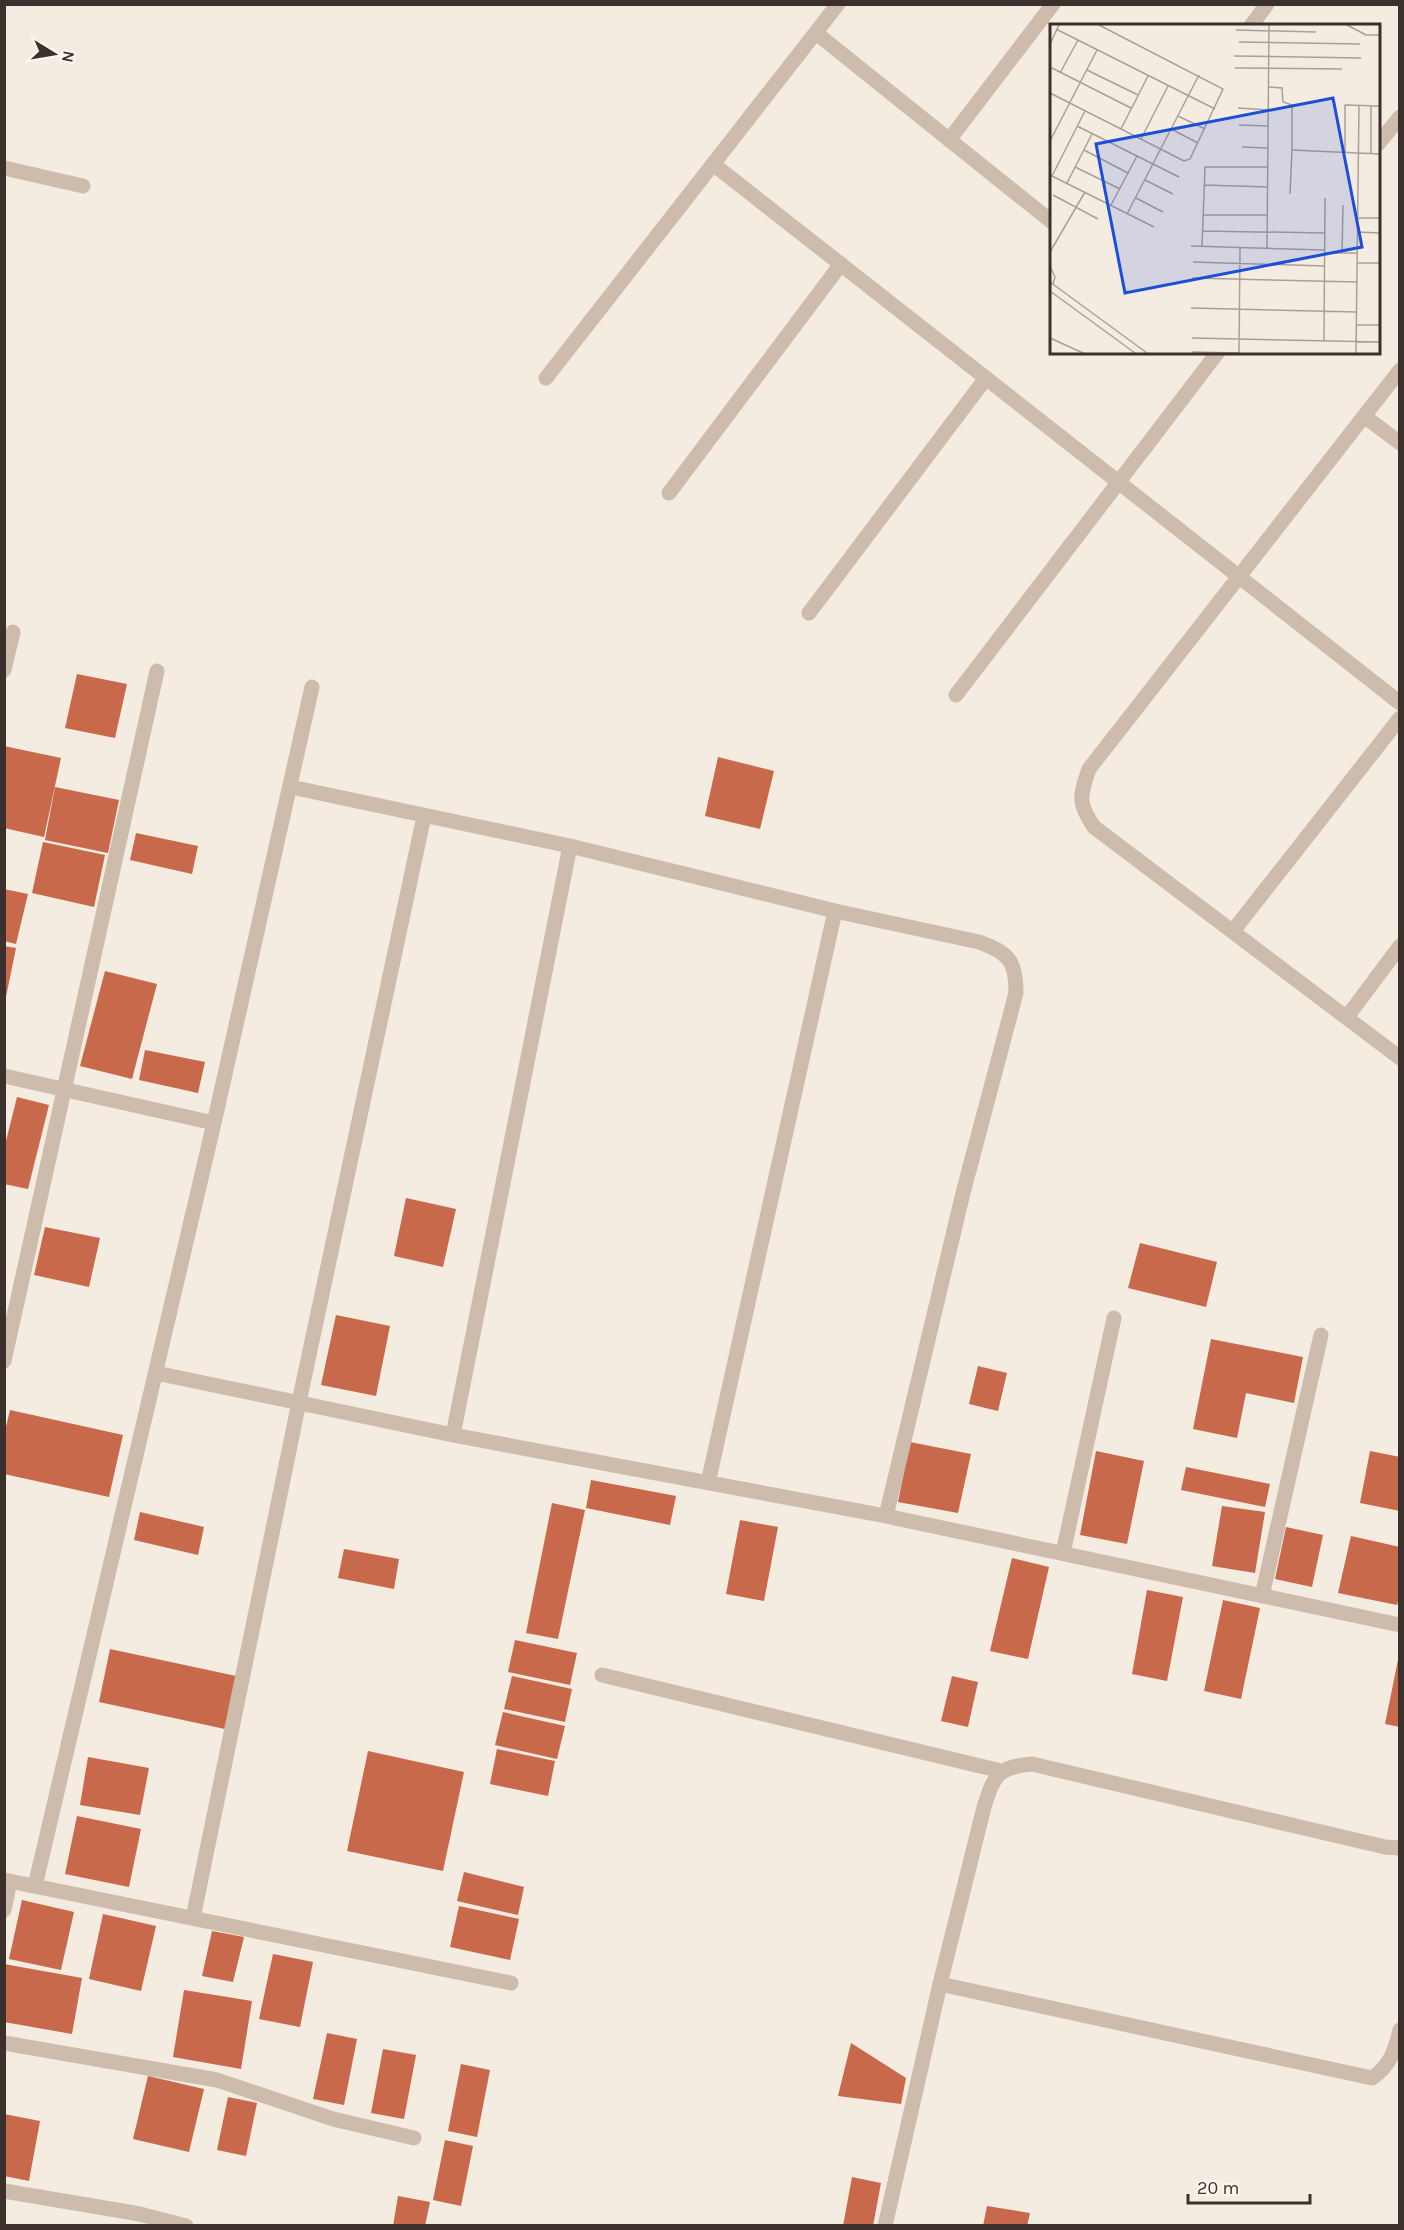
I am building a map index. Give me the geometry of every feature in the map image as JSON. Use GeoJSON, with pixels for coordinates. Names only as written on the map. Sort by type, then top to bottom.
{"type":"FeatureCollection","features":[{"type":"Feature","properties":{"kind":"street"},"geometry":{"type":"LineString","coordinates":[[546,378],[838,4]]}},
{"type":"Feature","properties":{"kind":"street"},"geometry":{"type":"LineString","coordinates":[[949,141],[1053,4]]}},
{"type":"Feature","properties":{"kind":"street"},"geometry":{"type":"LineString","coordinates":[[1252,24],[1267,4]]}},
{"type":"Feature","properties":{"kind":"street"},"geometry":{"type":"LineString","coordinates":[[816,33],[1050,220]]}},
{"type":"Feature","properties":{"kind":"street"},"geometry":{"type":"LineString","coordinates":[[1380,142],[1400,117]]}},
{"type":"Feature","properties":{"kind":"street"},"geometry":{"type":"LineString","coordinates":[[713,164],[1400,703]]}},
{"type":"Feature","properties":{"kind":"street"},"geometry":{"type":"LineString","coordinates":[[4,168],[83,186]]}},
{"type":"Feature","properties":{"kind":"street"},"geometry":{"type":"LineString","coordinates":[[669,493],[841,264]]}},
{"type":"Feature","properties":{"kind":"street"},"geometry":{"type":"LineString","coordinates":[[956,695],[1215,354]]}},
{"type":"Feature","properties":{"kind":"street"},"geometry":{"type":"LineString","coordinates":[[1400,370],[1089,769],[1081,793],[1083,811],[1094,827],[1400,1058]]}},
{"type":"Feature","properties":{"kind":"street"},"geometry":{"type":"LineString","coordinates":[[809,613],[986,378]]}},
{"type":"Feature","properties":{"kind":"street"},"geometry":{"type":"LineString","coordinates":[[1364,416],[1400,443]]}},
{"type":"Feature","properties":{"kind":"street"},"geometry":{"type":"LineString","coordinates":[[4,670],[13,632]]}},
{"type":"Feature","properties":{"kind":"street"},"geometry":{"type":"LineString","coordinates":[[4,1361],[66,1090],[157,671]]}},
{"type":"Feature","properties":{"kind":"street"},"geometry":{"type":"LineString","coordinates":[[35,1886],[214,1123],[312,687]]}},
{"type":"Feature","properties":{"kind":"street"},"geometry":{"type":"LineString","coordinates":[[1233,932],[1400,718]]}},
{"type":"Feature","properties":{"kind":"street"},"geometry":{"type":"LineString","coordinates":[[291,787],[570,846],[835,911],[979,942],[1001,950],[1016,971],[1016,993],[963,1193],[886,1516]]}},
{"type":"Feature","properties":{"kind":"street"},"geometry":{"type":"LineString","coordinates":[[194,1918],[299,1402],[424,816]]}},
{"type":"Feature","properties":{"kind":"street"},"geometry":{"type":"LineString","coordinates":[[453,1435],[570,846]]}},
{"type":"Feature","properties":{"kind":"street"},"geometry":{"type":"LineString","coordinates":[[708,1483],[835,911]]}},
{"type":"Feature","properties":{"kind":"street"},"geometry":{"type":"LineString","coordinates":[[1347,1017],[1400,946]]}},
{"type":"Feature","properties":{"kind":"street"},"geometry":{"type":"LineString","coordinates":[[4,1076],[214,1123]]}},
{"type":"Feature","properties":{"kind":"street"},"geometry":{"type":"LineString","coordinates":[[1063,1553],[1114,1318]]}},
{"type":"Feature","properties":{"kind":"street"},"geometry":{"type":"LineString","coordinates":[[1262,1596],[1321,1335]]}},
{"type":"Feature","properties":{"kind":"street"},"geometry":{"type":"LineString","coordinates":[[156,1372],[453,1435],[886,1516],[1400,1625]]}},
{"type":"Feature","properties":{"kind":"street"},"geometry":{"type":"LineString","coordinates":[[602,1675],[1000,1772]]}},
{"type":"Feature","properties":{"kind":"street"},"geometry":{"type":"LineString","coordinates":[[885,2226],[940,1984],[984,1807],[991,1787],[1000,1772],[1014,1766],[1032,1764],[1385,1847],[1400,1848]]}},
{"type":"Feature","properties":{"kind":"street"},"geometry":{"type":"LineString","coordinates":[[4,1910],[7,1880],[511,1983]]}},
{"type":"Feature","properties":{"kind":"street"},"geometry":{"type":"LineString","coordinates":[[940,1984],[1372,2078],[1383,2070],[1395,2052],[1400,2030]]}},
{"type":"Feature","properties":{"kind":"street"},"geometry":{"type":"LineString","coordinates":[[4,2043],[217,2080],[245,2087],[333,2119],[414,2138]]}},
{"type":"Feature","properties":{"kind":"street"},"geometry":{"type":"LineString","coordinates":[[4,2191],[139,2220],[186,2226]]}},
{"type":"Feature","properties":{"kind":"building"},"geometry":{"type":"Polygon","coordinates":[[[77,674],[127,684],[115,738],[65,728],[77,674]]]}},
{"type":"Feature","properties":{"kind":"building"},"geometry":{"type":"Polygon","coordinates":[[[4,746],[61,758],[44,837],[4,828],[4,746]]]}},
{"type":"Feature","properties":{"kind":"building"},"geometry":{"type":"Polygon","coordinates":[[[718,757],[774,771],[760,829],[705,816],[718,757]]]}},
{"type":"Feature","properties":{"kind":"building"},"geometry":{"type":"Polygon","coordinates":[[[55,787],[119,800],[108,853],[45,840],[55,787]]]}},
{"type":"Feature","properties":{"kind":"building"},"geometry":{"type":"Polygon","coordinates":[[[136,833],[198,846],[192,874],[130,860],[136,833]]]}},
{"type":"Feature","properties":{"kind":"building"},"geometry":{"type":"Polygon","coordinates":[[[43,842],[105,855],[94,907],[32,893],[43,842]]]}},
{"type":"Feature","properties":{"kind":"building"},"geometry":{"type":"Polygon","coordinates":[[[4,889],[28,894],[16,944],[4,941],[4,889]]]}},
{"type":"Feature","properties":{"kind":"building"},"geometry":{"type":"Polygon","coordinates":[[[4,946],[16,948],[6,997],[4,997],[4,946]]]}},
{"type":"Feature","properties":{"kind":"building"},"geometry":{"type":"Polygon","coordinates":[[[105,971],[157,984],[132,1079],[80,1066],[105,971]]]}},
{"type":"Feature","properties":{"kind":"building"},"geometry":{"type":"Polygon","coordinates":[[[145,1050],[205,1062],[198,1093],[139,1080],[145,1050]]]}},
{"type":"Feature","properties":{"kind":"building"},"geometry":{"type":"Polygon","coordinates":[[[17,1097],[49,1105],[28,1189],[4,1184],[4,1149],[17,1097]]]}},
{"type":"Feature","properties":{"kind":"building"},"geometry":{"type":"Polygon","coordinates":[[[406,1198],[456,1209],[443,1267],[394,1256],[406,1198]]]}},
{"type":"Feature","properties":{"kind":"building"},"geometry":{"type":"Polygon","coordinates":[[[45,1227],[100,1238],[89,1287],[34,1275],[45,1227]]]}},
{"type":"Feature","properties":{"kind":"building"},"geometry":{"type":"Polygon","coordinates":[[[1140,1243],[1217,1262],[1206,1307],[1128,1288],[1140,1243]]]}},
{"type":"Feature","properties":{"kind":"building"},"geometry":{"type":"Polygon","coordinates":[[[336,1315],[390,1326],[376,1396],[321,1385],[336,1315]]]}},
{"type":"Feature","properties":{"kind":"building"},"geometry":{"type":"Polygon","coordinates":[[[1211,1339],[1303,1357],[1294,1403],[1246,1393],[1237,1438],[1193,1429],[1211,1339]]]}},
{"type":"Feature","properties":{"kind":"building"},"geometry":{"type":"Polygon","coordinates":[[[978,1366],[1007,1373],[998,1411],[969,1404],[978,1366]]]}},
{"type":"Feature","properties":{"kind":"building"},"geometry":{"type":"Polygon","coordinates":[[[10,1410],[123,1435],[109,1497],[4,1474],[4,1435],[10,1410]]]}},
{"type":"Feature","properties":{"kind":"building"},"geometry":{"type":"Polygon","coordinates":[[[910,1442],[971,1454],[958,1513],[898,1502],[910,1442]]]}},
{"type":"Feature","properties":{"kind":"building"},"geometry":{"type":"Polygon","coordinates":[[[1096,1451],[1144,1461],[1127,1544],[1080,1535],[1096,1451]]]}},
{"type":"Feature","properties":{"kind":"building"},"geometry":{"type":"Polygon","coordinates":[[[1370,1451],[1400,1457],[1400,1511],[1360,1503],[1370,1451]]]}},
{"type":"Feature","properties":{"kind":"building"},"geometry":{"type":"Polygon","coordinates":[[[1186,1467],[1270,1484],[1265,1507],[1181,1490],[1186,1467]]]}},
{"type":"Feature","properties":{"kind":"building"},"geometry":{"type":"Polygon","coordinates":[[[591,1480],[676,1496],[670,1525],[586,1508],[591,1480]]]}},
{"type":"Feature","properties":{"kind":"building"},"geometry":{"type":"Polygon","coordinates":[[[552,1503],[585,1510],[558,1639],[526,1633],[552,1503]]]}},
{"type":"Feature","properties":{"kind":"building"},"geometry":{"type":"Polygon","coordinates":[[[1222,1506],[1265,1512],[1255,1573],[1212,1566],[1222,1506]]]}},
{"type":"Feature","properties":{"kind":"building"},"geometry":{"type":"Polygon","coordinates":[[[140,1512],[204,1527],[198,1555],[134,1540],[140,1512]]]}},
{"type":"Feature","properties":{"kind":"building"},"geometry":{"type":"Polygon","coordinates":[[[740,1520],[778,1527],[764,1601],[726,1594],[740,1520]]]}},
{"type":"Feature","properties":{"kind":"building"},"geometry":{"type":"Polygon","coordinates":[[[1286,1527],[1323,1535],[1312,1587],[1275,1579],[1286,1527]]]}},
{"type":"Feature","properties":{"kind":"building"},"geometry":{"type":"Polygon","coordinates":[[[1351,1536],[1400,1547],[1400,1594],[1397,1605],[1338,1593],[1351,1536]]]}},
{"type":"Feature","properties":{"kind":"building"},"geometry":{"type":"Polygon","coordinates":[[[344,1549],[399,1559],[394,1589],[338,1578],[344,1549]]]}},
{"type":"Feature","properties":{"kind":"building"},"geometry":{"type":"Polygon","coordinates":[[[1012,1558],[1049,1567],[1028,1659],[990,1651],[1012,1558]]]}},
{"type":"Feature","properties":{"kind":"building"},"geometry":{"type":"Polygon","coordinates":[[[1147,1590],[1183,1597],[1167,1681],[1132,1674],[1147,1590]]]}},
{"type":"Feature","properties":{"kind":"building"},"geometry":{"type":"Polygon","coordinates":[[[1223,1600],[1260,1608],[1241,1699],[1204,1691],[1223,1600]]]}},
{"type":"Feature","properties":{"kind":"building"},"geometry":{"type":"Polygon","coordinates":[[[515,1640],[577,1653],[570,1685],[508,1672],[515,1640]]]}},
{"type":"Feature","properties":{"kind":"building"},"geometry":{"type":"Polygon","coordinates":[[[110,1649],[236,1676],[225,1729],[99,1702],[110,1649]]]}},
{"type":"Feature","properties":{"kind":"building"},"geometry":{"type":"Polygon","coordinates":[[[1398,1660],[1400,1660],[1400,1727],[1385,1724],[1398,1660]]]}},
{"type":"Feature","properties":{"kind":"building"},"geometry":{"type":"Polygon","coordinates":[[[512,1676],[572,1689],[565,1722],[504,1709],[512,1676]]]}},
{"type":"Feature","properties":{"kind":"building"},"geometry":{"type":"Polygon","coordinates":[[[952,1676],[978,1682],[968,1727],[941,1721],[952,1676]]]}},
{"type":"Feature","properties":{"kind":"building"},"geometry":{"type":"Polygon","coordinates":[[[503,1712],[565,1726],[557,1759],[495,1745],[503,1712]]]}},
{"type":"Feature","properties":{"kind":"building"},"geometry":{"type":"Polygon","coordinates":[[[497,1749],[555,1761],[548,1796],[490,1784],[497,1749]]]}},
{"type":"Feature","properties":{"kind":"building"},"geometry":{"type":"Polygon","coordinates":[[[368,1751],[464,1772],[443,1871],[347,1851],[368,1751]]]}},
{"type":"Feature","properties":{"kind":"building"},"geometry":{"type":"Polygon","coordinates":[[[88,1757],[149,1768],[140,1815],[80,1805],[88,1757]]]}},
{"type":"Feature","properties":{"kind":"building"},"geometry":{"type":"Polygon","coordinates":[[[77,1816],[141,1829],[129,1887],[65,1874],[77,1816]]]}},
{"type":"Feature","properties":{"kind":"building"},"geometry":{"type":"Polygon","coordinates":[[[464,1872],[524,1887],[518,1915],[457,1901],[464,1872]]]}},
{"type":"Feature","properties":{"kind":"building"},"geometry":{"type":"Polygon","coordinates":[[[22,1900],[74,1912],[61,1970],[9,1959],[22,1900]]]}},
{"type":"Feature","properties":{"kind":"building"},"geometry":{"type":"Polygon","coordinates":[[[459,1906],[519,1919],[510,1960],[450,1947],[459,1906]]]}},
{"type":"Feature","properties":{"kind":"building"},"geometry":{"type":"Polygon","coordinates":[[[103,1914],[156,1926],[141,1991],[89,1979],[103,1914]]]}},
{"type":"Feature","properties":{"kind":"building"},"geometry":{"type":"Polygon","coordinates":[[[212,1931],[244,1937],[233,1982],[202,1976],[212,1931]]]}},
{"type":"Feature","properties":{"kind":"building"},"geometry":{"type":"Polygon","coordinates":[[[273,1954],[313,1962],[300,2027],[259,2019],[273,1954]]]}},
{"type":"Feature","properties":{"kind":"building"},"geometry":{"type":"Polygon","coordinates":[[[4,1964],[82,1978],[72,2034],[4,2022],[4,1964]]]}},
{"type":"Feature","properties":{"kind":"building"},"geometry":{"type":"Polygon","coordinates":[[[184,1990],[252,2001],[241,2069],[173,2057],[184,1990]]]}},
{"type":"Feature","properties":{"kind":"building"},"geometry":{"type":"Polygon","coordinates":[[[327,2033],[357,2039],[344,2105],[313,2099],[327,2033]]]}},
{"type":"Feature","properties":{"kind":"building"},"geometry":{"type":"Polygon","coordinates":[[[851,2043],[906,2078],[901,2104],[838,2096],[851,2043]]]}},
{"type":"Feature","properties":{"kind":"building"},"geometry":{"type":"Polygon","coordinates":[[[383,2049],[416,2055],[404,2119],[371,2113],[383,2049]]]}},
{"type":"Feature","properties":{"kind":"building"},"geometry":{"type":"Polygon","coordinates":[[[461,2064],[490,2070],[477,2137],[448,2131],[461,2064]]]}},
{"type":"Feature","properties":{"kind":"building"},"geometry":{"type":"Polygon","coordinates":[[[148,2076],[204,2089],[189,2152],[133,2139],[148,2076]]]}},
{"type":"Feature","properties":{"kind":"building"},"geometry":{"type":"Polygon","coordinates":[[[228,2097],[257,2103],[246,2156],[217,2150],[228,2097]]]}},
{"type":"Feature","properties":{"kind":"building"},"geometry":{"type":"Polygon","coordinates":[[[4,2114],[40,2121],[29,2181],[4,2176],[4,2114]]]}},
{"type":"Feature","properties":{"kind":"building"},"geometry":{"type":"Polygon","coordinates":[[[445,2140],[473,2146],[461,2206],[433,2200],[445,2140]]]}},
{"type":"Feature","properties":{"kind":"building"},"geometry":{"type":"Polygon","coordinates":[[[852,2177],[881,2183],[873,2226],[843,2226],[852,2177]]]}},
{"type":"Feature","properties":{"kind":"building"},"geometry":{"type":"Polygon","coordinates":[[[398,2196],[430,2202],[425,2226],[393,2226],[398,2196]]]}},
{"type":"Feature","properties":{"kind":"building"},"geometry":{"type":"Polygon","coordinates":[[[987,2206],[1030,2213],[1027,2226],[983,2226],[987,2206]]]}}]}
